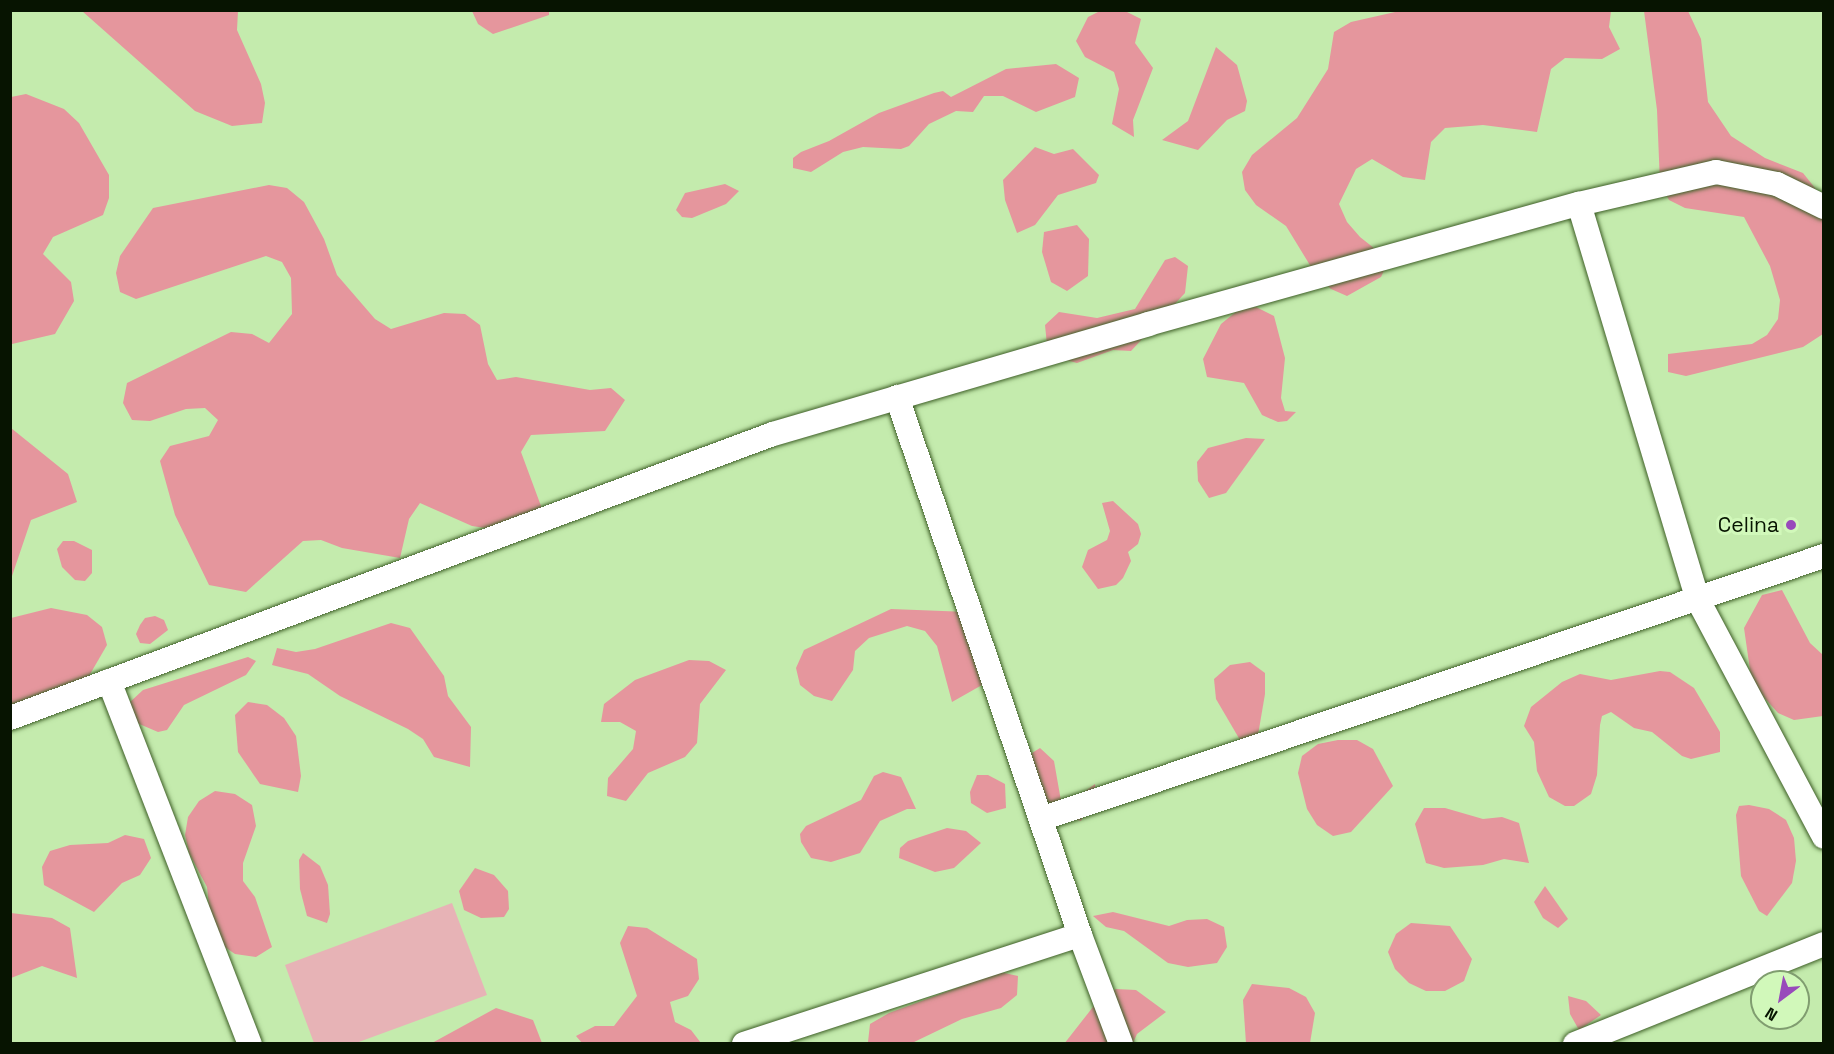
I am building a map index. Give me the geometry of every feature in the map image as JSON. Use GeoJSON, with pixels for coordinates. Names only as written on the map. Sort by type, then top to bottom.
{"type":"FeatureCollection","features":[{"type":"Feature","properties":{"kind":"street"},"geometry":{"type":"LineString","coordinates":[[10,718],[773,434],[897,397],[1579,204],[1716,172],[1777,184],[1822,205]]}},
{"type":"Feature","properties":{"kind":"street"},"geometry":{"type":"LineString","coordinates":[[1579,204],[1698,600],[1824,837]]}},
{"type":"Feature","properties":{"kind":"street"},"geometry":{"type":"LineString","coordinates":[[897,397],[1080,935],[1121,1044]]}},
{"type":"Feature","properties":{"kind":"street"},"geometry":{"type":"LineString","coordinates":[[1041,819],[1310,726],[1698,600],[1824,556]]}},
{"type":"Feature","properties":{"kind":"street"},"geometry":{"type":"LineString","coordinates":[[109,681],[250,1044]]}},
{"type":"Feature","properties":{"kind":"street"},"geometry":{"type":"LineString","coordinates":[[744,1044],[1080,935]]}},
{"type":"Feature","properties":{"kind":"street"},"geometry":{"type":"LineString","coordinates":[[1575,1044],[1824,944]]}},
{"type":"Feature","properties":{"kind":"shaded area"},"geometry":{"type":"Polygon","coordinates":[[[1102,10],[1125,11],[1141,19],[1135,43],[1153,68],[1133,120],[1134,137],[1112,124],[1119,89],[1114,72],[1085,57],[1076,41],[1088,17],[1102,10]]]}},
{"type":"Feature","properties":{"kind":"shaded area"},"geometry":{"type":"Polygon","coordinates":[[[1404,10],[1611,11],[1609,27],[1620,49],[1602,59],[1565,58],[1551,69],[1537,132],[1483,125],[1445,128],[1431,142],[1425,180],[1403,177],[1372,159],[1356,169],[1339,204],[1347,222],[1360,237],[1389,260],[1381,277],[1347,296],[1331,289],[1316,275],[1286,226],[1256,205],[1245,190],[1242,172],[1252,155],[1297,118],[1328,69],[1334,32],[1351,22],[1404,10]]]}},
{"type":"Feature","properties":{"kind":"shaded area"},"geometry":{"type":"Polygon","coordinates":[[[82,11],[238,11],[237,30],[261,84],[265,103],[262,123],[232,126],[195,111],[82,11]]]}},
{"type":"Feature","properties":{"kind":"shaded area"},"geometry":{"type":"Polygon","coordinates":[[[472,11],[549,11],[549,15],[493,34],[478,24],[472,11]]]}},
{"type":"Feature","properties":{"kind":"shaded area"},"geometry":{"type":"Polygon","coordinates":[[[1644,11],[1688,11],[1701,39],[1708,102],[1731,136],[1765,158],[1803,173],[1815,188],[1823,206],[1823,334],[1803,347],[1686,376],[1668,372],[1668,354],[1752,344],[1767,335],[1778,319],[1780,300],[1770,266],[1744,217],[1685,208],[1669,200],[1660,184],[1657,110],[1644,11]]]}},
{"type":"Feature","properties":{"kind":"shaded area"},"geometry":{"type":"Polygon","coordinates":[[[1216,47],[1237,65],[1247,101],[1245,111],[1227,120],[1198,150],[1162,140],[1188,121],[1216,47]]]}},
{"type":"Feature","properties":{"kind":"shaded area"},"geometry":{"type":"Polygon","coordinates":[[[1056,64],[1079,78],[1075,97],[1036,112],[1003,96],[984,96],[973,112],[956,111],[929,124],[909,146],[901,149],[863,147],[843,152],[811,172],[793,168],[793,158],[801,152],[829,141],[879,113],[943,91],[951,97],[1006,69],[1056,64]]]}},
{"type":"Feature","properties":{"kind":"shaded area"},"geometry":{"type":"Polygon","coordinates":[[[26,94],[64,109],[79,123],[109,175],[109,198],[103,215],[53,237],[43,254],[71,282],[74,301],[55,334],[12,344],[11,97],[26,94]]]}},
{"type":"Feature","properties":{"kind":"shaded area"},"geometry":{"type":"Polygon","coordinates":[[[1035,147],[1054,154],[1073,149],[1099,175],[1096,183],[1058,195],[1035,225],[1017,233],[1005,200],[1003,180],[1035,147]]]}},
{"type":"Feature","properties":{"kind":"shaded area"},"geometry":{"type":"Polygon","coordinates":[[[725,184],[739,191],[726,204],[692,218],[682,217],[676,210],[685,193],[725,184]]]}},
{"type":"Feature","properties":{"kind":"shaded area"},"geometry":{"type":"Polygon","coordinates":[[[269,185],[287,188],[304,202],[324,239],[337,275],[375,319],[391,329],[444,313],[465,314],[480,325],[488,364],[497,380],[516,377],[590,390],[611,388],[625,400],[605,431],[531,435],[521,452],[541,506],[543,525],[526,534],[472,526],[420,503],[409,519],[400,558],[342,548],[321,540],[303,541],[246,592],[209,585],[175,515],[160,461],[170,446],[209,436],[218,420],[205,408],[186,409],[150,421],[132,420],[123,403],[127,383],[231,332],[252,334],[269,343],[292,314],[291,278],[282,262],[266,256],[136,299],[120,292],[116,273],[120,256],[153,208],[269,185]]]}},
{"type":"Feature","properties":{"kind":"shaded area"},"geometry":{"type":"Polygon","coordinates":[[[1077,225],[1089,239],[1088,276],[1067,291],[1051,282],[1042,252],[1044,232],[1077,225]]]}},
{"type":"Feature","properties":{"kind":"shaded area"},"geometry":{"type":"Polygon","coordinates":[[[1175,257],[1188,266],[1185,293],[1131,351],[1113,350],[1077,363],[1059,358],[1047,345],[1045,325],[1059,312],[1097,318],[1135,309],[1165,260],[1175,257]]]}},
{"type":"Feature","properties":{"kind":"shaded area"},"geometry":{"type":"Polygon","coordinates":[[[1256,307],[1274,316],[1285,358],[1281,398],[1285,411],[1296,412],[1287,421],[1278,422],[1262,415],[1244,383],[1207,377],[1203,359],[1221,324],[1237,311],[1256,307]]]}},
{"type":"Feature","properties":{"kind":"shaded area"},"geometry":{"type":"Polygon","coordinates":[[[11,428],[68,474],[77,502],[31,520],[11,579],[11,428]]]}},
{"type":"Feature","properties":{"kind":"shaded area"},"geometry":{"type":"Polygon","coordinates":[[[1246,438],[1265,439],[1226,493],[1209,498],[1198,481],[1197,462],[1208,448],[1246,438]]]}},
{"type":"Feature","properties":{"kind":"shaded area"},"geometry":{"type":"Polygon","coordinates":[[[1113,501],[1138,524],[1141,534],[1138,544],[1128,552],[1131,561],[1123,578],[1116,585],[1098,589],[1082,567],[1088,550],[1107,540],[1110,531],[1102,503],[1113,501]]]}},
{"type":"Feature","properties":{"kind":"shaded area"},"geometry":{"type":"Polygon","coordinates":[[[63,541],[74,541],[92,550],[92,573],[85,581],[75,580],[62,567],[57,549],[63,541]]]}},
{"type":"Feature","properties":{"kind":"shaded area"},"geometry":{"type":"Polygon","coordinates":[[[1782,590],[1810,643],[1823,655],[1823,716],[1794,720],[1778,713],[1752,684],[1744,628],[1762,595],[1782,590]]]}},
{"type":"Feature","properties":{"kind":"shaded area"},"geometry":{"type":"Polygon","coordinates":[[[51,608],[87,615],[102,627],[107,645],[89,676],[11,710],[11,618],[51,608]]]}},
{"type":"Feature","properties":{"kind":"shaded area"},"geometry":{"type":"Polygon","coordinates":[[[891,609],[968,612],[988,665],[982,685],[952,702],[937,646],[925,631],[907,626],[869,638],[855,651],[853,670],[832,701],[814,696],[800,685],[796,668],[804,650],[891,609]]]}},
{"type":"Feature","properties":{"kind":"shaded area"},"geometry":{"type":"Polygon","coordinates":[[[155,616],[164,620],[168,630],[150,644],[140,643],[136,634],[140,625],[145,618],[155,616]]]}},
{"type":"Feature","properties":{"kind":"shaded area"},"geometry":{"type":"Polygon","coordinates":[[[391,623],[410,628],[444,676],[448,696],[471,727],[470,767],[434,757],[423,739],[408,729],[340,696],[308,674],[272,665],[277,648],[296,652],[315,649],[391,623]]]}},
{"type":"Feature","properties":{"kind":"shaded area"},"geometry":{"type":"Polygon","coordinates":[[[248,657],[256,661],[246,675],[184,705],[167,730],[158,732],[130,720],[129,703],[143,690],[248,657]]]}},
{"type":"Feature","properties":{"kind":"shaded area"},"geometry":{"type":"Polygon","coordinates":[[[689,660],[709,661],[726,670],[700,704],[697,743],[685,757],[648,773],[626,801],[607,796],[608,778],[633,749],[636,731],[620,722],[601,722],[604,704],[635,680],[689,660]]]}},
{"type":"Feature","properties":{"kind":"shaded area"},"geometry":{"type":"Polygon","coordinates":[[[1250,662],[1265,673],[1265,694],[1258,735],[1240,740],[1216,699],[1214,679],[1230,665],[1250,662]]]}},
{"type":"Feature","properties":{"kind":"shaded area"},"geometry":{"type":"Polygon","coordinates":[[[1660,671],[1670,672],[1694,688],[1720,732],[1720,752],[1691,759],[1682,756],[1652,732],[1634,728],[1611,712],[1602,716],[1597,775],[1591,794],[1574,806],[1565,806],[1549,797],[1537,771],[1534,742],[1524,726],[1531,707],[1562,682],[1580,674],[1611,680],[1660,671]]]}},
{"type":"Feature","properties":{"kind":"shaded area"},"geometry":{"type":"Polygon","coordinates":[[[248,702],[267,705],[284,718],[296,736],[301,776],[298,792],[260,784],[238,752],[235,715],[248,702]]]}},
{"type":"Feature","properties":{"kind":"shaded area"},"geometry":{"type":"Polygon","coordinates":[[[1338,740],[1357,740],[1373,749],[1393,786],[1351,832],[1333,836],[1317,825],[1307,809],[1298,773],[1302,756],[1318,744],[1338,740]]]}},
{"type":"Feature","properties":{"kind":"shaded area"},"geometry":{"type":"Polygon","coordinates":[[[1040,748],[1054,761],[1061,801],[1071,801],[1095,784],[1096,794],[1081,821],[1055,814],[1025,770],[1032,753],[1040,748]]]}},
{"type":"Feature","properties":{"kind":"shaded area"},"geometry":{"type":"Polygon","coordinates":[[[883,772],[901,777],[916,809],[907,809],[880,821],[860,853],[831,862],[811,858],[801,842],[800,834],[806,826],[861,800],[874,776],[883,772]]]}},
{"type":"Feature","properties":{"kind":"shaded area"},"geometry":{"type":"Polygon","coordinates":[[[977,775],[988,775],[1005,784],[1006,808],[987,813],[971,803],[970,792],[977,775]]]}},
{"type":"Feature","properties":{"kind":"shaded area"},"geometry":{"type":"Polygon","coordinates":[[[215,791],[235,794],[252,805],[256,826],[243,863],[243,881],[255,897],[272,947],[256,957],[235,954],[219,943],[211,926],[207,887],[189,853],[185,835],[188,817],[199,801],[215,791]]]}},
{"type":"Feature","properties":{"kind":"shaded area"},"geometry":{"type":"Polygon","coordinates":[[[1749,805],[1769,809],[1786,820],[1794,838],[1796,861],[1792,883],[1767,916],[1759,911],[1741,876],[1736,815],[1739,806],[1749,805]]]}},
{"type":"Feature","properties":{"kind":"shaded area"},"geometry":{"type":"Polygon","coordinates":[[[1424,808],[1445,808],[1483,819],[1502,817],[1519,823],[1529,863],[1504,859],[1483,865],[1444,868],[1426,863],[1415,824],[1424,808]]]}},
{"type":"Feature","properties":{"kind":"shaded area"},"geometry":{"type":"Polygon","coordinates":[[[947,828],[966,831],[981,843],[954,868],[935,872],[899,858],[900,848],[908,841],[947,828]]]}},
{"type":"Feature","properties":{"kind":"shaded area"},"geometry":{"type":"Polygon","coordinates":[[[125,835],[144,839],[151,858],[140,875],[122,883],[94,912],[44,885],[42,867],[50,851],[70,845],[108,843],[125,835]]]}},
{"type":"Feature","properties":{"kind":"shaded area"},"geometry":{"type":"Polygon","coordinates":[[[303,853],[320,866],[328,885],[330,914],[327,923],[307,916],[300,889],[299,860],[303,853]]]}},
{"type":"Feature","properties":{"kind":"shaded area"},"geometry":{"type":"Polygon","coordinates":[[[475,868],[494,875],[508,891],[509,909],[504,917],[481,918],[464,910],[459,891],[475,868]]]}},
{"type":"Feature","properties":{"kind":"shaded area"},"geometry":{"type":"Polygon","coordinates":[[[1545,886],[1568,919],[1558,928],[1543,918],[1534,902],[1545,886]]]}},
{"type":"Feature","properties":{"kind":"shaded area"},"geometry":{"type":"Polygon","coordinates":[[[452,903],[487,995],[356,1043],[314,1043],[285,965],[452,903]]]}},
{"type":"Feature","properties":{"kind":"shaded area"},"geometry":{"type":"Polygon","coordinates":[[[1113,912],[1169,926],[1187,920],[1207,919],[1224,927],[1227,947],[1217,963],[1188,967],[1168,963],[1124,931],[1106,927],[1093,916],[1113,912]]]}},
{"type":"Feature","properties":{"kind":"shaded area"},"geometry":{"type":"Polygon","coordinates":[[[11,913],[52,918],[70,928],[77,978],[42,966],[11,978],[11,913]]]}},
{"type":"Feature","properties":{"kind":"shaded area"},"geometry":{"type":"Polygon","coordinates":[[[1411,923],[1450,926],[1472,959],[1464,981],[1445,991],[1426,991],[1409,983],[1395,969],[1388,952],[1396,934],[1411,923]]]}},
{"type":"Feature","properties":{"kind":"shaded area"},"geometry":{"type":"Polygon","coordinates":[[[628,926],[647,928],[697,959],[699,979],[688,996],[670,1002],[675,1022],[691,1030],[701,1043],[582,1043],[576,1036],[595,1026],[614,1026],[637,996],[620,943],[628,926]]]}},
{"type":"Feature","properties":{"kind":"shaded area"},"geometry":{"type":"Polygon","coordinates":[[[1000,972],[1018,976],[1017,995],[1001,1008],[962,1019],[912,1043],[868,1042],[870,1024],[889,1013],[1000,972]]]}},
{"type":"Feature","properties":{"kind":"shaded area"},"geometry":{"type":"Polygon","coordinates":[[[1252,984],[1289,988],[1306,997],[1315,1013],[1310,1043],[1246,1043],[1243,1000],[1252,984]]]}},
{"type":"Feature","properties":{"kind":"shaded area"},"geometry":{"type":"Polygon","coordinates":[[[1116,989],[1136,990],[1166,1012],[1137,1034],[1133,1043],[1064,1044],[1100,998],[1116,989]]]}},
{"type":"Feature","properties":{"kind":"shaded area"},"geometry":{"type":"Polygon","coordinates":[[[1568,996],[1586,1001],[1601,1015],[1579,1030],[1570,1014],[1568,996]]]}},
{"type":"Feature","properties":{"kind":"shaded area"},"geometry":{"type":"Polygon","coordinates":[[[496,1008],[533,1020],[542,1043],[432,1043],[496,1008]]]}},
{"type":"Feature","properties":{"kind":"place","name":"Celina"},"geometry":{"type":"Point","coordinates":[1791,525]}}]}
